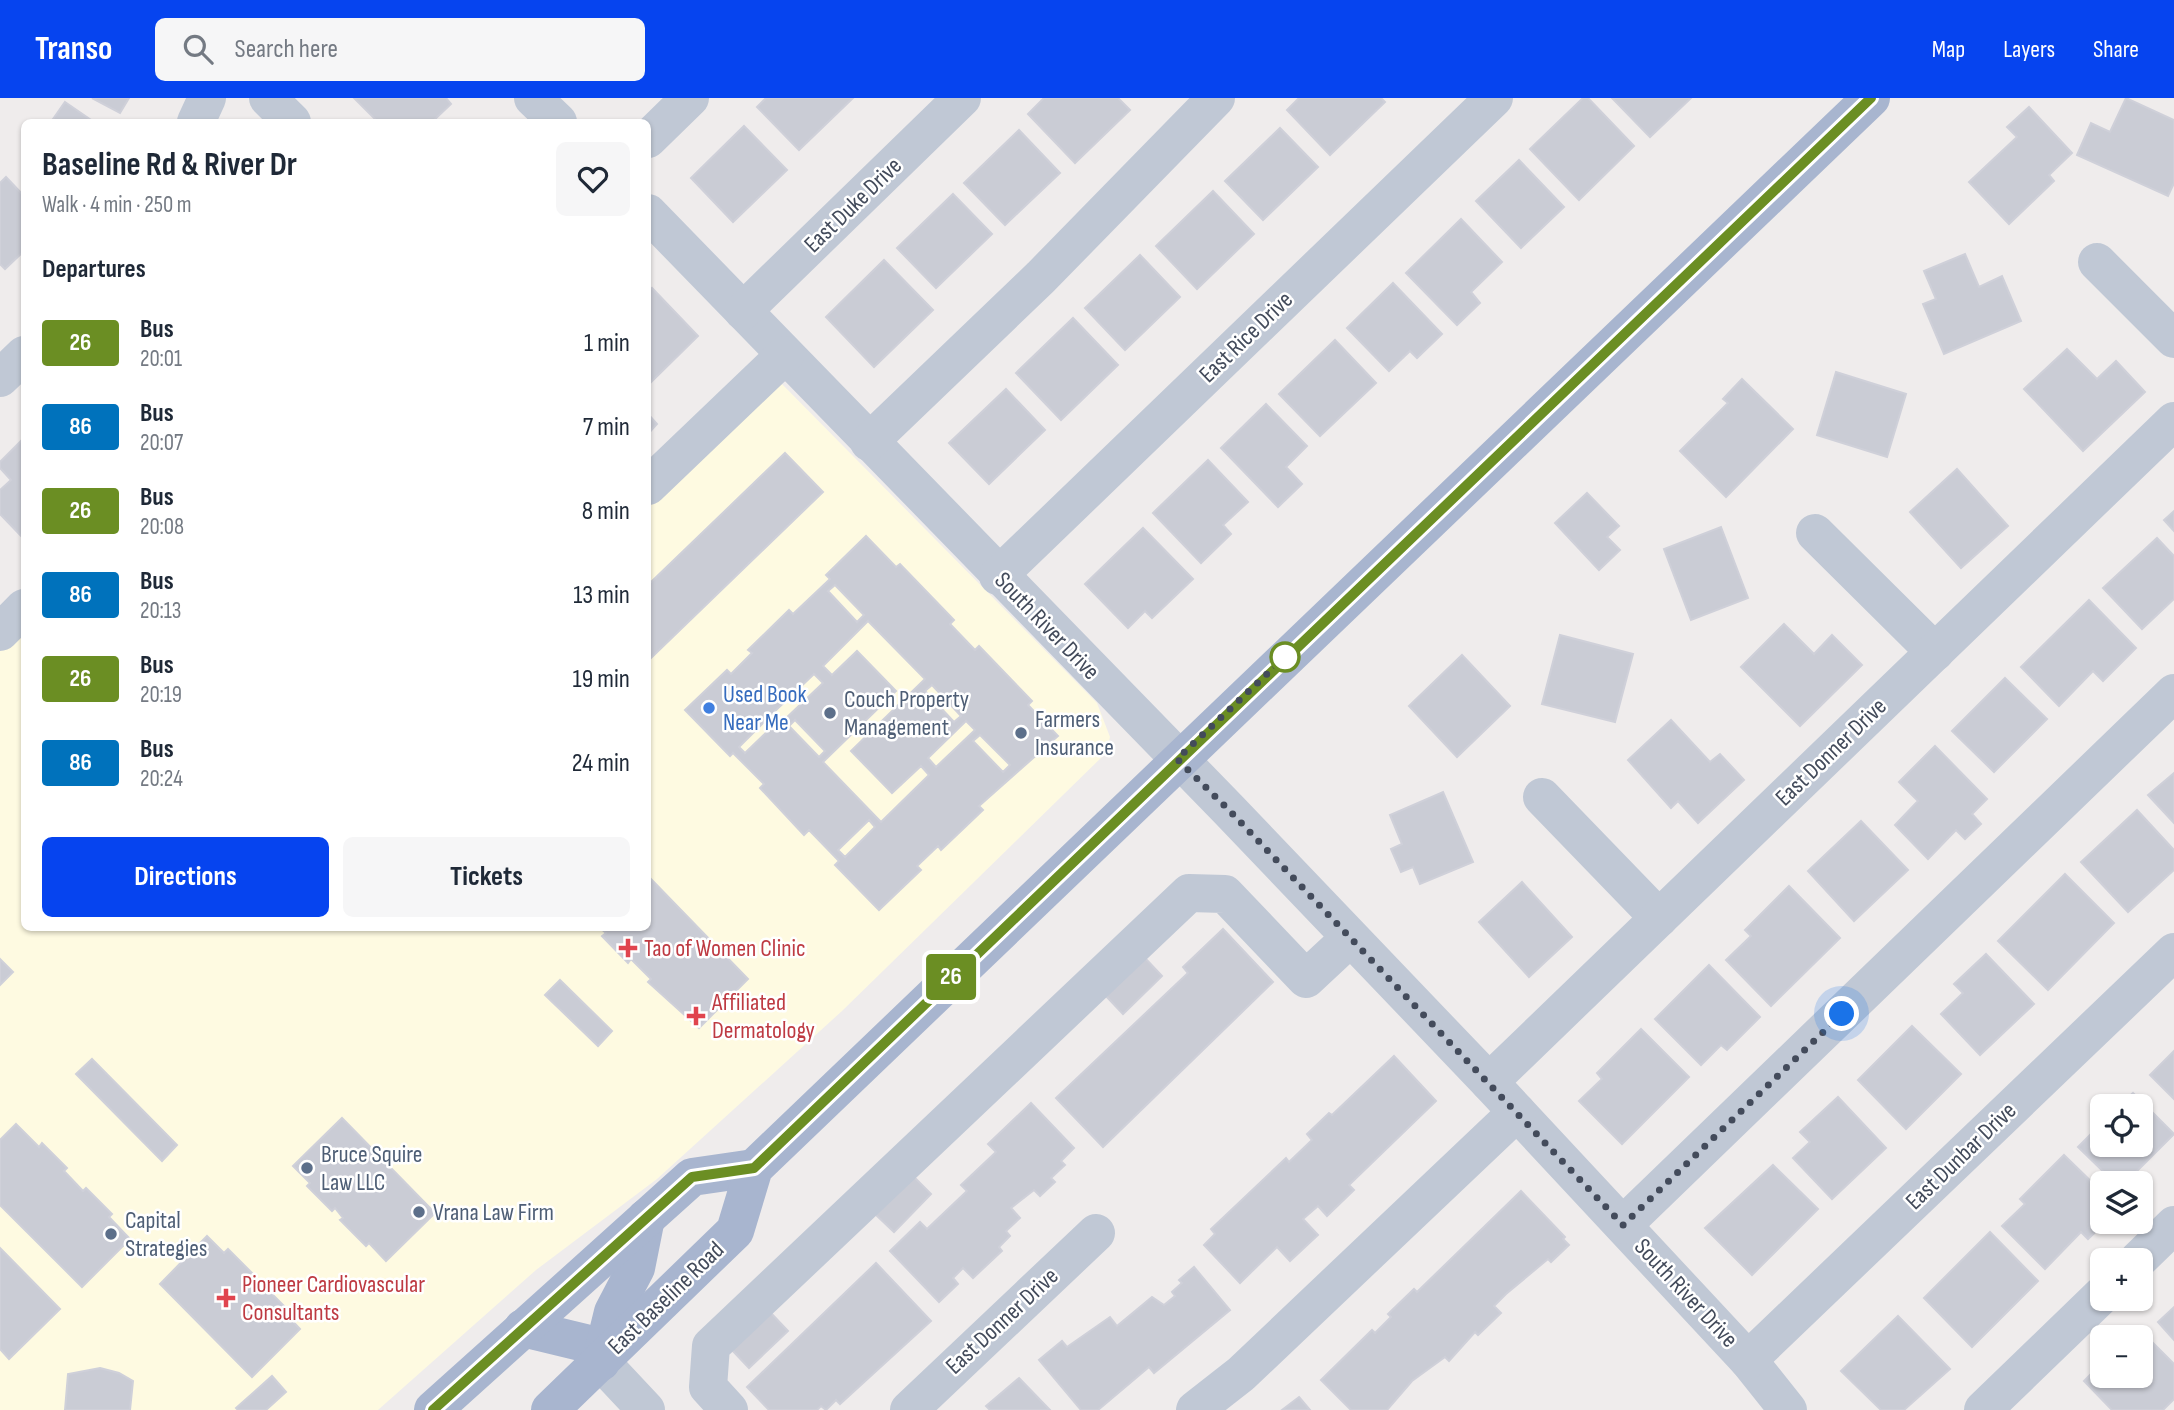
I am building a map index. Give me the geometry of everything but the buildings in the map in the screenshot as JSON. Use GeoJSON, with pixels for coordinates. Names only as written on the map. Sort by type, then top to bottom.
{"type":"FeatureCollection","features":[{"type":"Feature","properties":{"kind":"main road","name":"East Baseline Road"},"geometry":{"type":"LineString","coordinates":[[550,1410],[735,1231],[754,1168],[1177,759],[1871,98]]}},
{"type":"Feature","properties":{"kind":"main road"},"geometry":{"type":"LineString","coordinates":[[444,1409],[523,1328],[692,1177],[754,1168]]}},
{"type":"Feature","properties":{"kind":"main road"},"geometry":{"type":"LineString","coordinates":[[601,1362],[613,1312],[636,1268],[646,1217]]}},
{"type":"Feature","properties":{"kind":"main road"},"geometry":{"type":"LineString","coordinates":[[523,1328],[585,1343],[601,1362]]}},
{"type":"Feature","properties":{"kind":"street"},"geometry":{"type":"LineString","coordinates":[[197,119],[207,98]]}},
{"type":"Feature","properties":{"kind":"street"},"geometry":{"type":"LineString","coordinates":[[268,98],[289,119]]}},
{"type":"Feature","properties":{"kind":"street"},"geometry":{"type":"LineString","coordinates":[[533,98],[555,119]]}},
{"type":"Feature","properties":{"kind":"street"},"geometry":{"type":"LineString","coordinates":[[651,136],[690,98]]}},
{"type":"Feature","properties":{"kind":"street","name":"East Duke Drive"},"geometry":{"type":"LineString","coordinates":[[743,311],[962,98]]}},
{"type":"Feature","properties":{"kind":"street"},"geometry":{"type":"LineString","coordinates":[[869,442],[1041,277],[1216,98]]}},
{"type":"Feature","properties":{"kind":"street","name":"East Rice Drive"},"geometry":{"type":"LineString","coordinates":[[999,576],[1494,98]]}},
{"type":"Feature","properties":{"kind":"street","name":"South River Drive"},"geometry":{"type":"LineString","coordinates":[[651,216],[1228,809],[1489,1082],[1748,1360],[1788,1410]]}},
{"type":"Feature","properties":{"kind":"street"},"geometry":{"type":"LineString","coordinates":[[2096,262],[2174,338]]}},
{"type":"Feature","properties":{"kind":"street"},"geometry":{"type":"LineString","coordinates":[[651,483],[785,355]]}},
{"type":"Feature","properties":{"kind":"street"},"geometry":{"type":"LineString","coordinates":[[0,378],[21,358]]}},
{"type":"Feature","properties":{"kind":"street","name":"East Donner Drive"},"geometry":{"type":"LineString","coordinates":[[1489,1082],[2174,421]]}},
{"type":"Feature","properties":{"kind":"street"},"geometry":{"type":"LineString","coordinates":[[1815,533],[1935,652]]}},
{"type":"Feature","properties":{"kind":"street"},"geometry":{"type":"LineString","coordinates":[[0,632],[21,611]]}},
{"type":"Feature","properties":{"kind":"street"},"geometry":{"type":"LineString","coordinates":[[1623,1225],[2174,693]]}},
{"type":"Feature","properties":{"kind":"street"},"geometry":{"type":"LineString","coordinates":[[1542,797],[1659,918]]}},
{"type":"Feature","properties":{"kind":"street"},"geometry":{"type":"LineString","coordinates":[[729,1410],[708,1387],[711,1346],[1189,893],[1225,894],[1306,979],[1350,938]]}},
{"type":"Feature","properties":{"kind":"street","name":"East Dunbar Drive"},"geometry":{"type":"LineString","coordinates":[[1748,1360],[2174,952]]}},
{"type":"Feature","properties":{"kind":"street"},"geometry":{"type":"LineString","coordinates":[[1195,1410],[1241,1374],[1517,1112]]}},
{"type":"Feature","properties":{"kind":"street"},"geometry":{"type":"LineString","coordinates":[[2150,1248],[2174,1225]]}},
{"type":"Feature","properties":{"kind":"street","name":"East Donner Drive"},"geometry":{"type":"LineString","coordinates":[[909,1410],[1096,1233]]}},
{"type":"Feature","properties":{"kind":"street"},"geometry":{"type":"LineString","coordinates":[[1983,1410],[2090,1307]]}},
{"type":"Feature","properties":{"kind":"street"},"geometry":{"type":"LineString","coordinates":[[601,1362],[646,1410]]}},
{"type":"Feature","properties":{"kind":"shaded area"},"geometry":{"type":"Polygon","coordinates":[[[774,376],[1097,703],[1110,737],[1106,753],[842,1011],[657,1179],[536,1270],[378,1410],[0,1410],[0,640],[21,619],[21,931],[651,931],[651,494],[774,376]]]}},
{"type":"Feature","properties":{"kind":"bus line","name":"26"},"geometry":{"type":"LineString","coordinates":[[433,1410],[692,1177],[754,1168],[1177,759],[1871,98]]}},
{"type":"Feature","properties":{"kind":"place","name":"Used Book Near Me"},"geometry":{"type":"Point","coordinates":[709,708]}},
{"type":"Feature","properties":{"kind":"place","name":"Couch Property Management"},"geometry":{"type":"Point","coordinates":[830,713]}},
{"type":"Feature","properties":{"kind":"place","name":"Farmers Insurance"},"geometry":{"type":"Point","coordinates":[1021,733]}},
{"type":"Feature","properties":{"kind":"place","name":"Tao of Women Clinic"},"geometry":{"type":"Point","coordinates":[628,948]}},
{"type":"Feature","properties":{"kind":"place","name":"Affiliated Dermatology"},"geometry":{"type":"Point","coordinates":[696,1016]}},
{"type":"Feature","properties":{"kind":"place","name":"Bruce Squire Law LLC"},"geometry":{"type":"Point","coordinates":[307,1168]}},
{"type":"Feature","properties":{"kind":"place","name":"Vrana Law Firm"},"geometry":{"type":"Point","coordinates":[419,1212]}},
{"type":"Feature","properties":{"kind":"place","name":"Capital Strategies"},"geometry":{"type":"Point","coordinates":[111,1234]}},
{"type":"Feature","properties":{"kind":"place","name":"Pioneer Cardiovascular Consultants"},"geometry":{"type":"Point","coordinates":[226,1298]}},
{"type":"Feature","properties":{"kind":"route"},"geometry":{"type":"LineString","coordinates":[[1285,657],[1177,759],[1228,809],[1623,1225],[1842,1014]]}}]}
